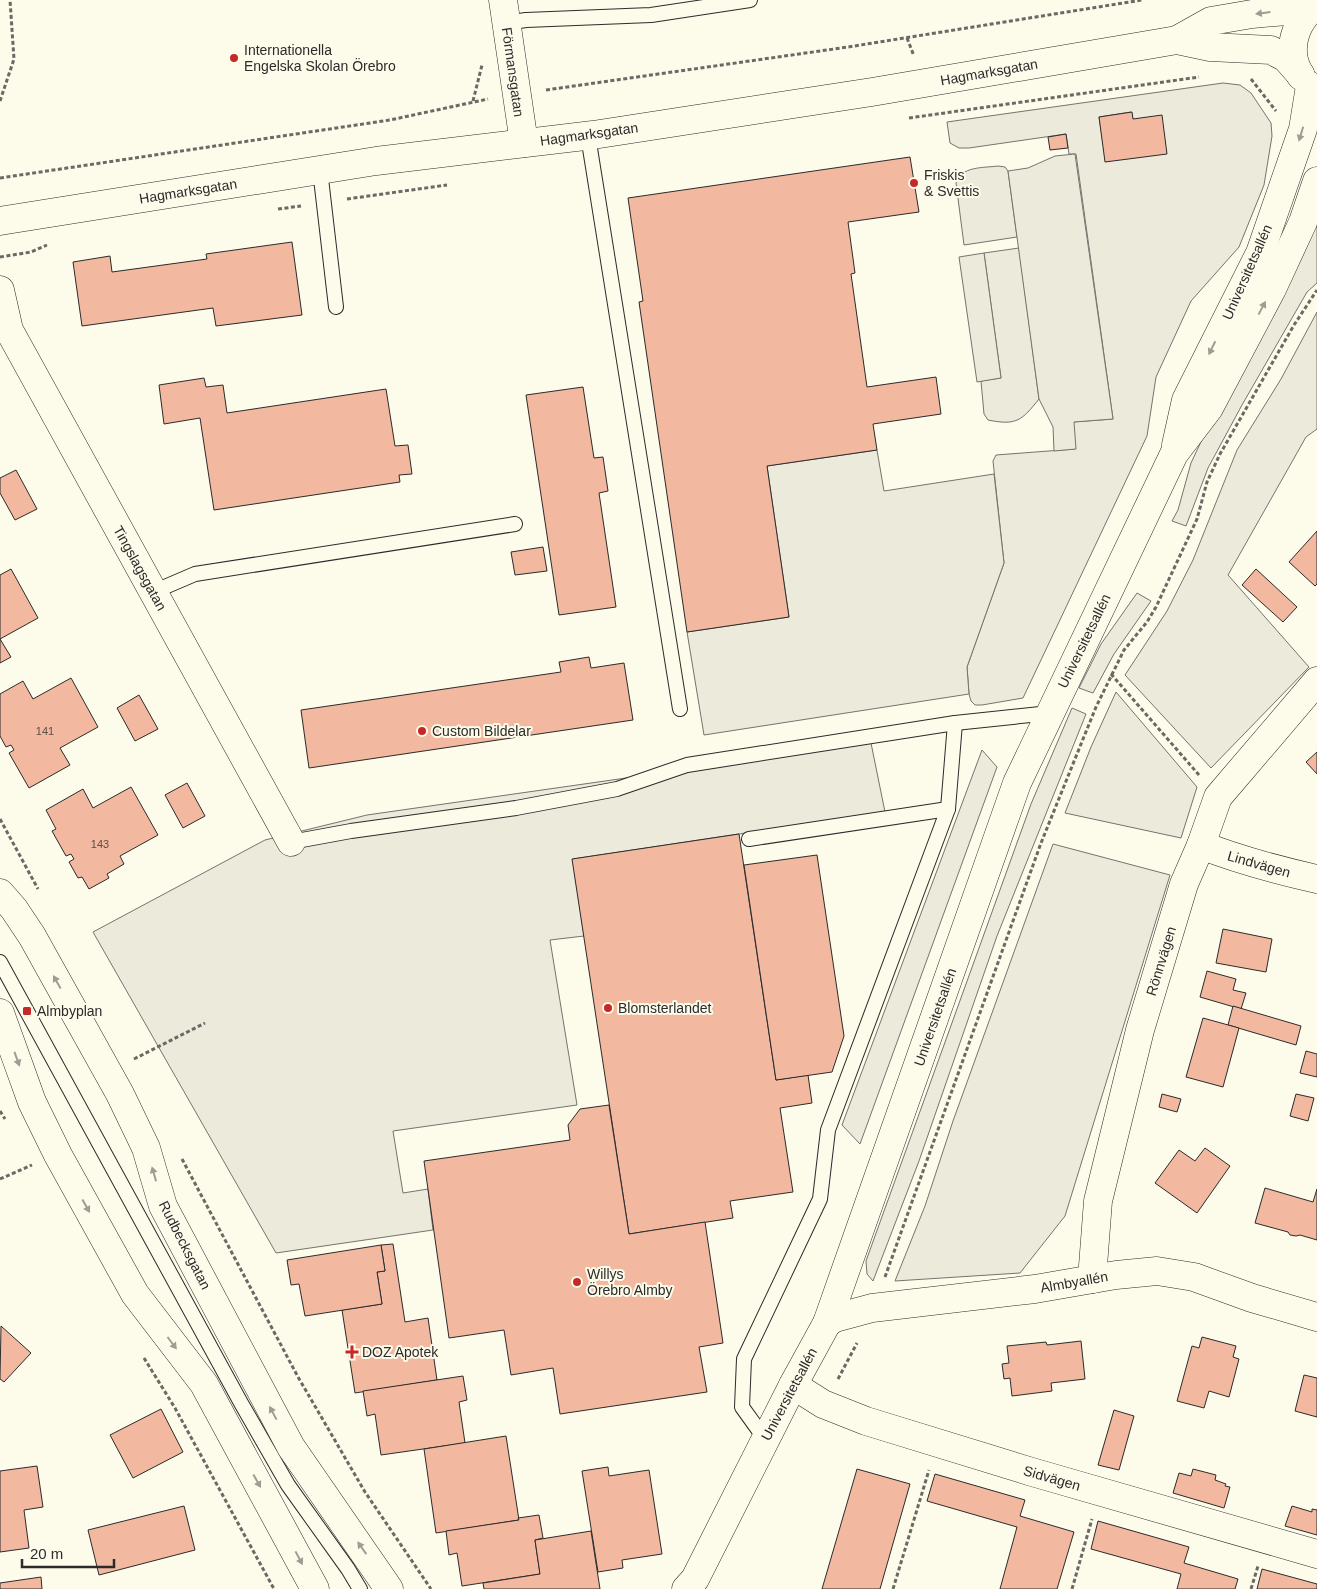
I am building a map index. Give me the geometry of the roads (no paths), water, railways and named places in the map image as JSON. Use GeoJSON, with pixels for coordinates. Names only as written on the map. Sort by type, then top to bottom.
{"type":"FeatureCollection","features":[{"type":"Feature","properties":{"kind":"street","name":"Hagmarksgatan"},"geometry":{"type":"LineString","coordinates":[[0,221],[376,161],[588,136],[872,92],[1177,40],[1210,21],[1314,7]]}},
{"type":"Feature","properties":{"kind":"street"},"geometry":{"type":"LineString","coordinates":[[1309,84],[1294,57],[1294,39],[1300,23],[1314,7]]}},
{"type":"Feature","properties":{"kind":"street","name":"Förmansgatan"},"geometry":{"type":"LineString","coordinates":[[504,11],[524,143]]}},
{"type":"Feature","properties":{"kind":"street","name":"Hagmarksgatan"},"geometry":{"type":"LineString","coordinates":[[1177,40],[1210,47],[1271,50],[1286,58],[1309,84]]}},
{"type":"Feature","properties":{"kind":"street","name":"Universitetsallén"},"geometry":{"type":"LineString","coordinates":[[1174,454],[1186,400],[1260,252],[1303,129],[1309,84]]}},
{"type":"Feature","properties":{"kind":"street","name":"Universitetsallén"},"geometry":{"type":"LineString","coordinates":[[692,1585],[793,1384],[827,1323],[1017,783],[1174,454],[1209,408],[1272,289],[1303,222],[1317,181]]}},
{"type":"Feature","properties":{"kind":"street","name":"Tingslagsgatan"},"geometry":{"type":"LineString","coordinates":[[0,290],[9,330],[292,842]]}},
{"type":"Feature","properties":{"kind":"street","name":"Rönnvägen"},"geometry":{"type":"LineString","coordinates":[[1092,1278],[1098,1201],[1140,1030],[1184,884],[1201,845],[1218,797],[1317,681]]}},
{"type":"Feature","properties":{"kind":"street","name":"Lindvägen"},"geometry":{"type":"LineString","coordinates":[[1201,845],[1234,858],[1317,879]]}},
{"type":"Feature","properties":{"kind":"street","name":"Rudbecksgatan"},"geometry":{"type":"LineString","coordinates":[[0,893],[14,909],[32,936],[120,1094],[146,1148],[163,1206],[291,1447],[389,1589]]}},
{"type":"Feature","properties":{"kind":"street"},"geometry":{"type":"LineString","coordinates":[[0,1013],[32,1102],[68,1173],[135,1294],[204,1384],[316,1589]]}},
{"type":"Feature","properties":{"kind":"street","name":"Almbyallén"},"geometry":{"type":"LineString","coordinates":[[827,1323],[836,1318],[872,1308],[1035,1289],[1092,1278],[1156,1271],[1194,1278],[1252,1298],[1317,1317]]}},
{"type":"Feature","properties":{"kind":"street","name":"Sidvägen"},"geometry":{"type":"LineString","coordinates":[[793,1384],[823,1404],[866,1422],[1317,1554]]}},
{"type":"Feature","properties":{"kind":"lane"},"geometry":{"type":"LineString","coordinates":[[504,11],[526,20],[651,15],[750,0]]}},
{"type":"Feature","properties":{"kind":"lane"},"geometry":{"type":"LineString","coordinates":[[588,136],[680,709]]}},
{"type":"Feature","properties":{"kind":"lane"},"geometry":{"type":"LineString","coordinates":[[320,170],[336,307]]}},
{"type":"Feature","properties":{"kind":"lane"},"geometry":{"type":"LineString","coordinates":[[153,592],[195,574],[515,524]]}},
{"type":"Feature","properties":{"kind":"lane"},"geometry":{"type":"LineString","coordinates":[[292,842],[351,831],[516,808],[617,789],[687,765],[955,723],[1050,713]]}},
{"type":"Feature","properties":{"kind":"lane"},"geometry":{"type":"LineString","coordinates":[[765,1439],[742,1407],[744,1358],[820,1199],[828,1130],[948,809],[955,723]]}},
{"type":"Feature","properties":{"kind":"lane"},"geometry":{"type":"LineString","coordinates":[[749,839],[948,809]]}},
{"type":"Feature","properties":{"kind":"lane"},"geometry":{"type":"LineString","coordinates":[[0,962],[241,1404],[288,1485],[348,1569],[360,1589]]}},
{"type":"Feature","properties":{"kind":"place","name":"Internationella Engelska Skolan Örebro"},"geometry":{"type":"Point","coordinates":[234,58]}},
{"type":"Feature","properties":{"kind":"place","name":"Friskis & Svettis"},"geometry":{"type":"Point","coordinates":[914,183]}},
{"type":"Feature","properties":{"kind":"place","name":"Custom Bildelar"},"geometry":{"type":"Point","coordinates":[422,731]}},
{"type":"Feature","properties":{"kind":"place","name":"Blomsterlandet"},"geometry":{"type":"Point","coordinates":[608,1008]}},
{"type":"Feature","properties":{"kind":"place","name":"Almbyplan"},"geometry":{"type":"Point","coordinates":[27,1011]}},
{"type":"Feature","properties":{"kind":"place","name":"Willys Örebro Almby"},"geometry":{"type":"Point","coordinates":[577,1282]}},
{"type":"Feature","properties":{"kind":"place","name":"DOZ Apotek"},"geometry":{"type":"Point","coordinates":[352,1352]}}]}
